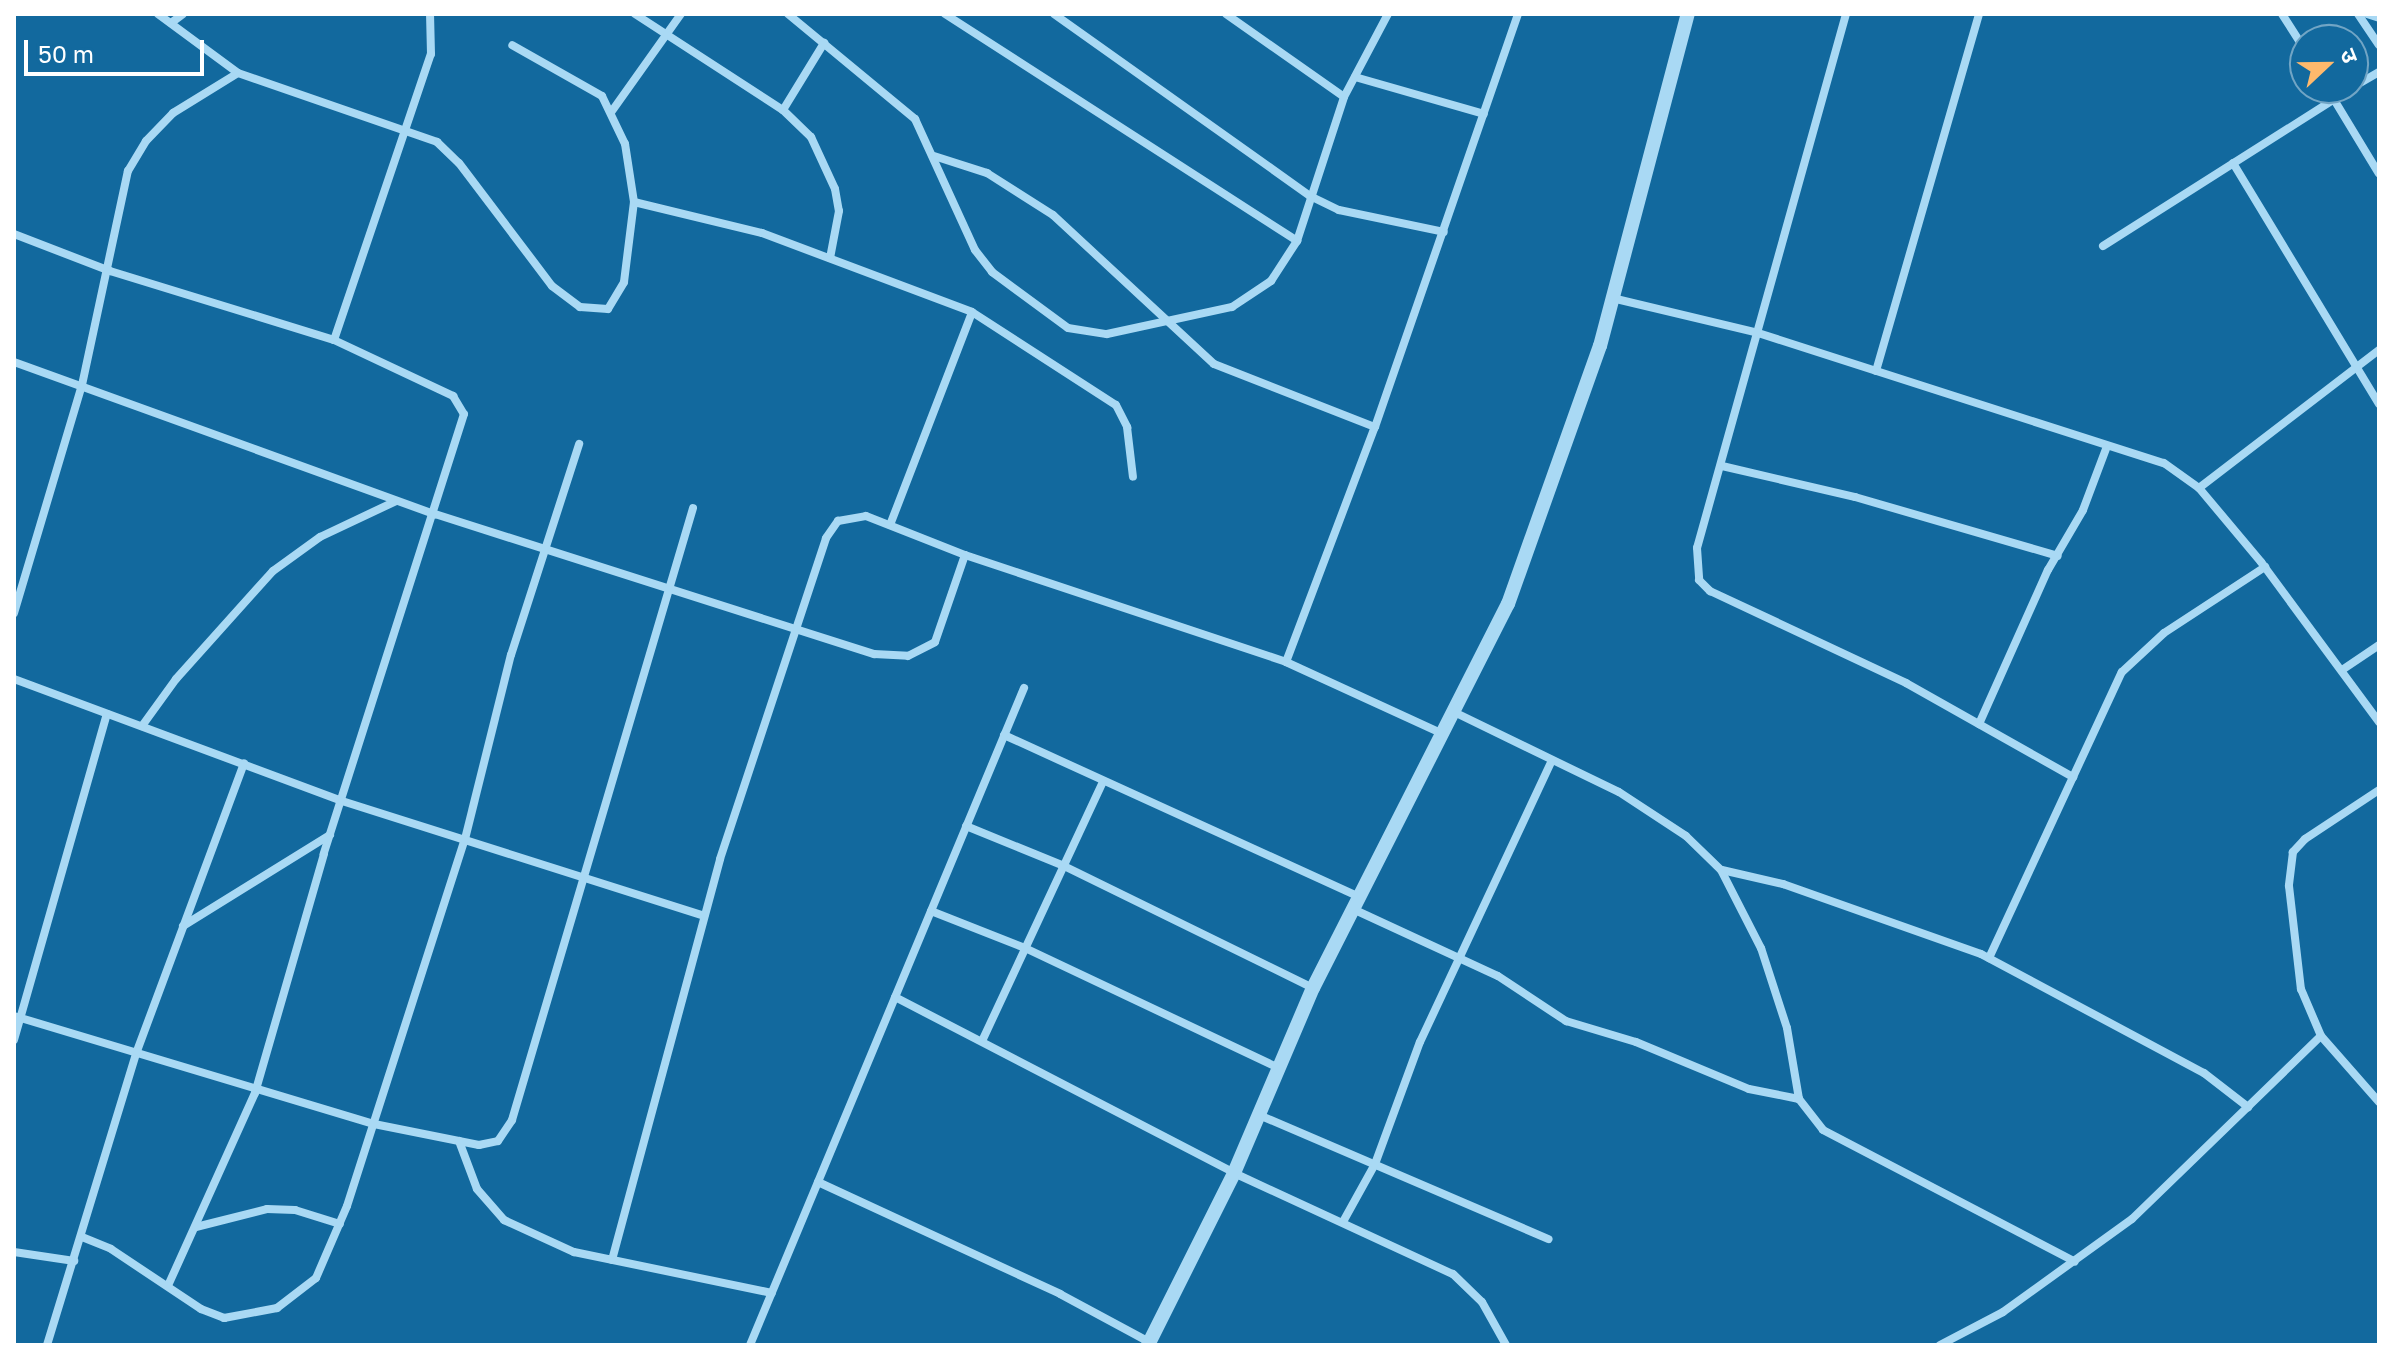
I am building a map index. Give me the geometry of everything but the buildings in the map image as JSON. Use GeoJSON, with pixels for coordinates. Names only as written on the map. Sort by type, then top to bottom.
{"type":"FeatureCollection","features":[{"type":"Feature","properties":{"kind":"street"},"geometry":{"type":"LineString","coordinates":[[158,14],[202,52],[238,73],[407,128],[437,142],[459,163],[552,286],[580,307],[608,309],[617,299],[634,202],[625,144],[612,111],[588,85],[512,45]]}},
{"type":"Feature","properties":{"kind":"street"},"geometry":{"type":"LineString","coordinates":[[171,23],[183,14]]}},
{"type":"Feature","properties":{"kind":"street"},"geometry":{"type":"LineString","coordinates":[[334,340],[431,54],[430,14]]}},
{"type":"Feature","properties":{"kind":"street"},"geometry":{"type":"LineString","coordinates":[[635,14],[783,110],[811,137],[835,189],[839,211],[830,258]]}},
{"type":"Feature","properties":{"kind":"street"},"geometry":{"type":"LineString","coordinates":[[612,111],[681,14]]}},
{"type":"Feature","properties":{"kind":"street"},"geometry":{"type":"LineString","coordinates":[[788,14],[915,119],[975,250],[1022,297],[1083,333],[1169,323],[1253,297],[1271,281],[1297,241],[1344,97],[1388,14]]}},
{"type":"Feature","properties":{"kind":"street"},"geometry":{"type":"LineString","coordinates":[[945,14],[1297,241]]}},
{"type":"Feature","properties":{"kind":"street"},"geometry":{"type":"LineString","coordinates":[[1054,14],[1310,196],[1339,210],[1444,232]]}},
{"type":"Feature","properties":{"kind":"street"},"geometry":{"type":"LineString","coordinates":[[1226,14],[1344,97]]}},
{"type":"Feature","properties":{"kind":"street"},"geometry":{"type":"LineString","coordinates":[[1286,662],[1375,427],[1518,14]]}},
{"type":"Feature","properties":{"kind":"street"},"geometry":{"type":"LineString","coordinates":[[818,1182],[1060,1294],[1148,1343],[1234,1173],[1313,988],[1508,604],[1546,510],[1611,298],[1688,14]]}},
{"type":"Feature","properties":{"kind":"street"},"geometry":{"type":"LineString","coordinates":[[1846,14],[1755,332],[1695,563],[1710,591],[1906,683],[2073,777]]}},
{"type":"Feature","properties":{"kind":"street"},"geometry":{"type":"LineString","coordinates":[[1876,371],[1979,14]]}},
{"type":"Feature","properties":{"kind":"street"},"geometry":{"type":"LineString","coordinates":[[2358,14],[2379,45]]}},
{"type":"Feature","properties":{"kind":"street"},"geometry":{"type":"LineString","coordinates":[[2367,14],[2379,18]]}},
{"type":"Feature","properties":{"kind":"street"},"geometry":{"type":"LineString","coordinates":[[783,110],[824,43]]}},
{"type":"Feature","properties":{"kind":"street"},"geometry":{"type":"LineString","coordinates":[[14,613],[82,385],[110,271],[128,171],[146,141],[173,113],[238,73]]}},
{"type":"Feature","properties":{"kind":"street"},"geometry":{"type":"LineString","coordinates":[[1355,77],[1484,114]]}},
{"type":"Feature","properties":{"kind":"street"},"geometry":{"type":"LineString","coordinates":[[2103,246],[2325,104]]}},
{"type":"Feature","properties":{"kind":"street"},"geometry":{"type":"LineString","coordinates":[[2336,104],[2379,174]]}},
{"type":"Feature","properties":{"kind":"street"},"geometry":{"type":"LineString","coordinates":[[934,156],[987,173],[1053,215],[1169,323],[1234,375],[1375,427]]}},
{"type":"Feature","properties":{"kind":"street"},"geometry":{"type":"LineString","coordinates":[[2233,163],[2379,404]]}},
{"type":"Feature","properties":{"kind":"street"},"geometry":{"type":"LineString","coordinates":[[634,202],[762,233],[972,312],[1116,405],[1127,427],[1133,477]]}},
{"type":"Feature","properties":{"kind":"street"},"geometry":{"type":"LineString","coordinates":[[14,234],[110,271],[334,340],[453,396],[461,404],[464,425],[331,834],[255,1093],[168,1286]]}},
{"type":"Feature","properties":{"kind":"street"},"geometry":{"type":"LineString","coordinates":[[1611,298],[1755,332],[2164,463],[2199,488],[2265,567],[2379,722]]}},
{"type":"Feature","properties":{"kind":"street"},"geometry":{"type":"LineString","coordinates":[[890,525],[972,312]]}},
{"type":"Feature","properties":{"kind":"street"},"geometry":{"type":"LineString","coordinates":[[2199,488],[2379,350]]}},
{"type":"Feature","properties":{"kind":"street"},"geometry":{"type":"LineString","coordinates":[[14,362],[435,514],[797,625],[874,654],[921,652],[935,642],[965,555]]}},
{"type":"Feature","properties":{"kind":"street"},"geometry":{"type":"LineString","coordinates":[[82,1237],[168,1286],[201,1309],[224,1318],[277,1308],[316,1278],[340,1224],[374,1124],[465,839],[511,655],[579,444]]}},
{"type":"Feature","properties":{"kind":"street"},"geometry":{"type":"LineString","coordinates":[[1979,724],[2083,510],[2107,446]]}},
{"type":"Feature","properties":{"kind":"street"},"geometry":{"type":"LineString","coordinates":[[1722,466],[1855,497],[2058,556]]}},
{"type":"Feature","properties":{"kind":"street"},"geometry":{"type":"LineString","coordinates":[[142,726],[176,679],[273,571],[320,537],[397,500]]}},
{"type":"Feature","properties":{"kind":"street"},"geometry":{"type":"LineString","coordinates":[[18,1017],[137,1051],[255,1093],[374,1124],[490,1144],[512,1120],[693,508]]}},
{"type":"Feature","properties":{"kind":"street"},"geometry":{"type":"LineString","coordinates":[[612,1260],[704,916],[826,538],[838,521],[866,516],[965,555],[1286,662],[1443,734]]}},
{"type":"Feature","properties":{"kind":"street"},"geometry":{"type":"LineString","coordinates":[[1989,958],[2122,672],[2164,633],[2265,567]]}},
{"type":"Feature","properties":{"kind":"street"},"geometry":{"type":"LineString","coordinates":[[2342,670],[2379,645]]}},
{"type":"Feature","properties":{"kind":"street"},"geometry":{"type":"LineString","coordinates":[[14,679],[342,801],[704,916]]}},
{"type":"Feature","properties":{"kind":"street"},"geometry":{"type":"LineString","coordinates":[[750,1345],[1024,688]]}},
{"type":"Feature","properties":{"kind":"street"},"geometry":{"type":"LineString","coordinates":[[1454,712],[1619,792],[1686,836],[1721,870],[1761,948],[1787,1028],[1799,1099],[1823,1130],[2075,1262]]}},
{"type":"Feature","properties":{"kind":"street"},"geometry":{"type":"LineString","coordinates":[[14,1040],[18,1017],[107,714]]}},
{"type":"Feature","properties":{"kind":"street"},"geometry":{"type":"LineString","coordinates":[[1004,735],[1358,904],[1498,976],[1566,1021],[1636,1042],[1749,1089],[1799,1099]]}},
{"type":"Feature","properties":{"kind":"street"},"geometry":{"type":"LineString","coordinates":[[1344,1220],[1375,1164],[1458,957],[1552,760]]}},
{"type":"Feature","properties":{"kind":"street"},"geometry":{"type":"LineString","coordinates":[[47,1345],[137,1051],[244,763]]}},
{"type":"Feature","properties":{"kind":"street"},"geometry":{"type":"LineString","coordinates":[[983,1039],[1103,782]]}},
{"type":"Feature","properties":{"kind":"street"},"geometry":{"type":"LineString","coordinates":[[2379,790],[2305,839],[2289,864],[2299,980],[2321,1036],[2379,1102]]}},
{"type":"Feature","properties":{"kind":"street"},"geometry":{"type":"LineString","coordinates":[[966,826],[1064,866],[1313,988]]}},
{"type":"Feature","properties":{"kind":"street"},"geometry":{"type":"LineString","coordinates":[[183,926],[331,834]]}},
{"type":"Feature","properties":{"kind":"street"},"geometry":{"type":"LineString","coordinates":[[1721,870],[1783,884],[1989,958],[2204,1073],[2248,1107]]}},
{"type":"Feature","properties":{"kind":"street"},"geometry":{"type":"LineString","coordinates":[[931,911],[1025,948],[1279,1068]]}},
{"type":"Feature","properties":{"kind":"street"},"geometry":{"type":"LineString","coordinates":[[895,997],[983,1039],[1234,1173],[1344,1220],[1453,1274],[1482,1302],[1506,1345]]}},
{"type":"Feature","properties":{"kind":"street"},"geometry":{"type":"LineString","coordinates":[[1940,1345],[2003,1312],[2132,1219],[2321,1036]]}},
{"type":"Feature","properties":{"kind":"street"},"geometry":{"type":"LineString","coordinates":[[1259,1115],[1549,1239]]}},
{"type":"Feature","properties":{"kind":"street"},"geometry":{"type":"LineString","coordinates":[[459,1141],[477,1189],[504,1220],[574,1252],[772,1293]]}},
{"type":"Feature","properties":{"kind":"street"},"geometry":{"type":"LineString","coordinates":[[196,1227],[267,1209],[295,1210],[340,1224]]}},
{"type":"Feature","properties":{"kind":"street"},"geometry":{"type":"LineString","coordinates":[[14,1252],[74,1261]]}}]}
